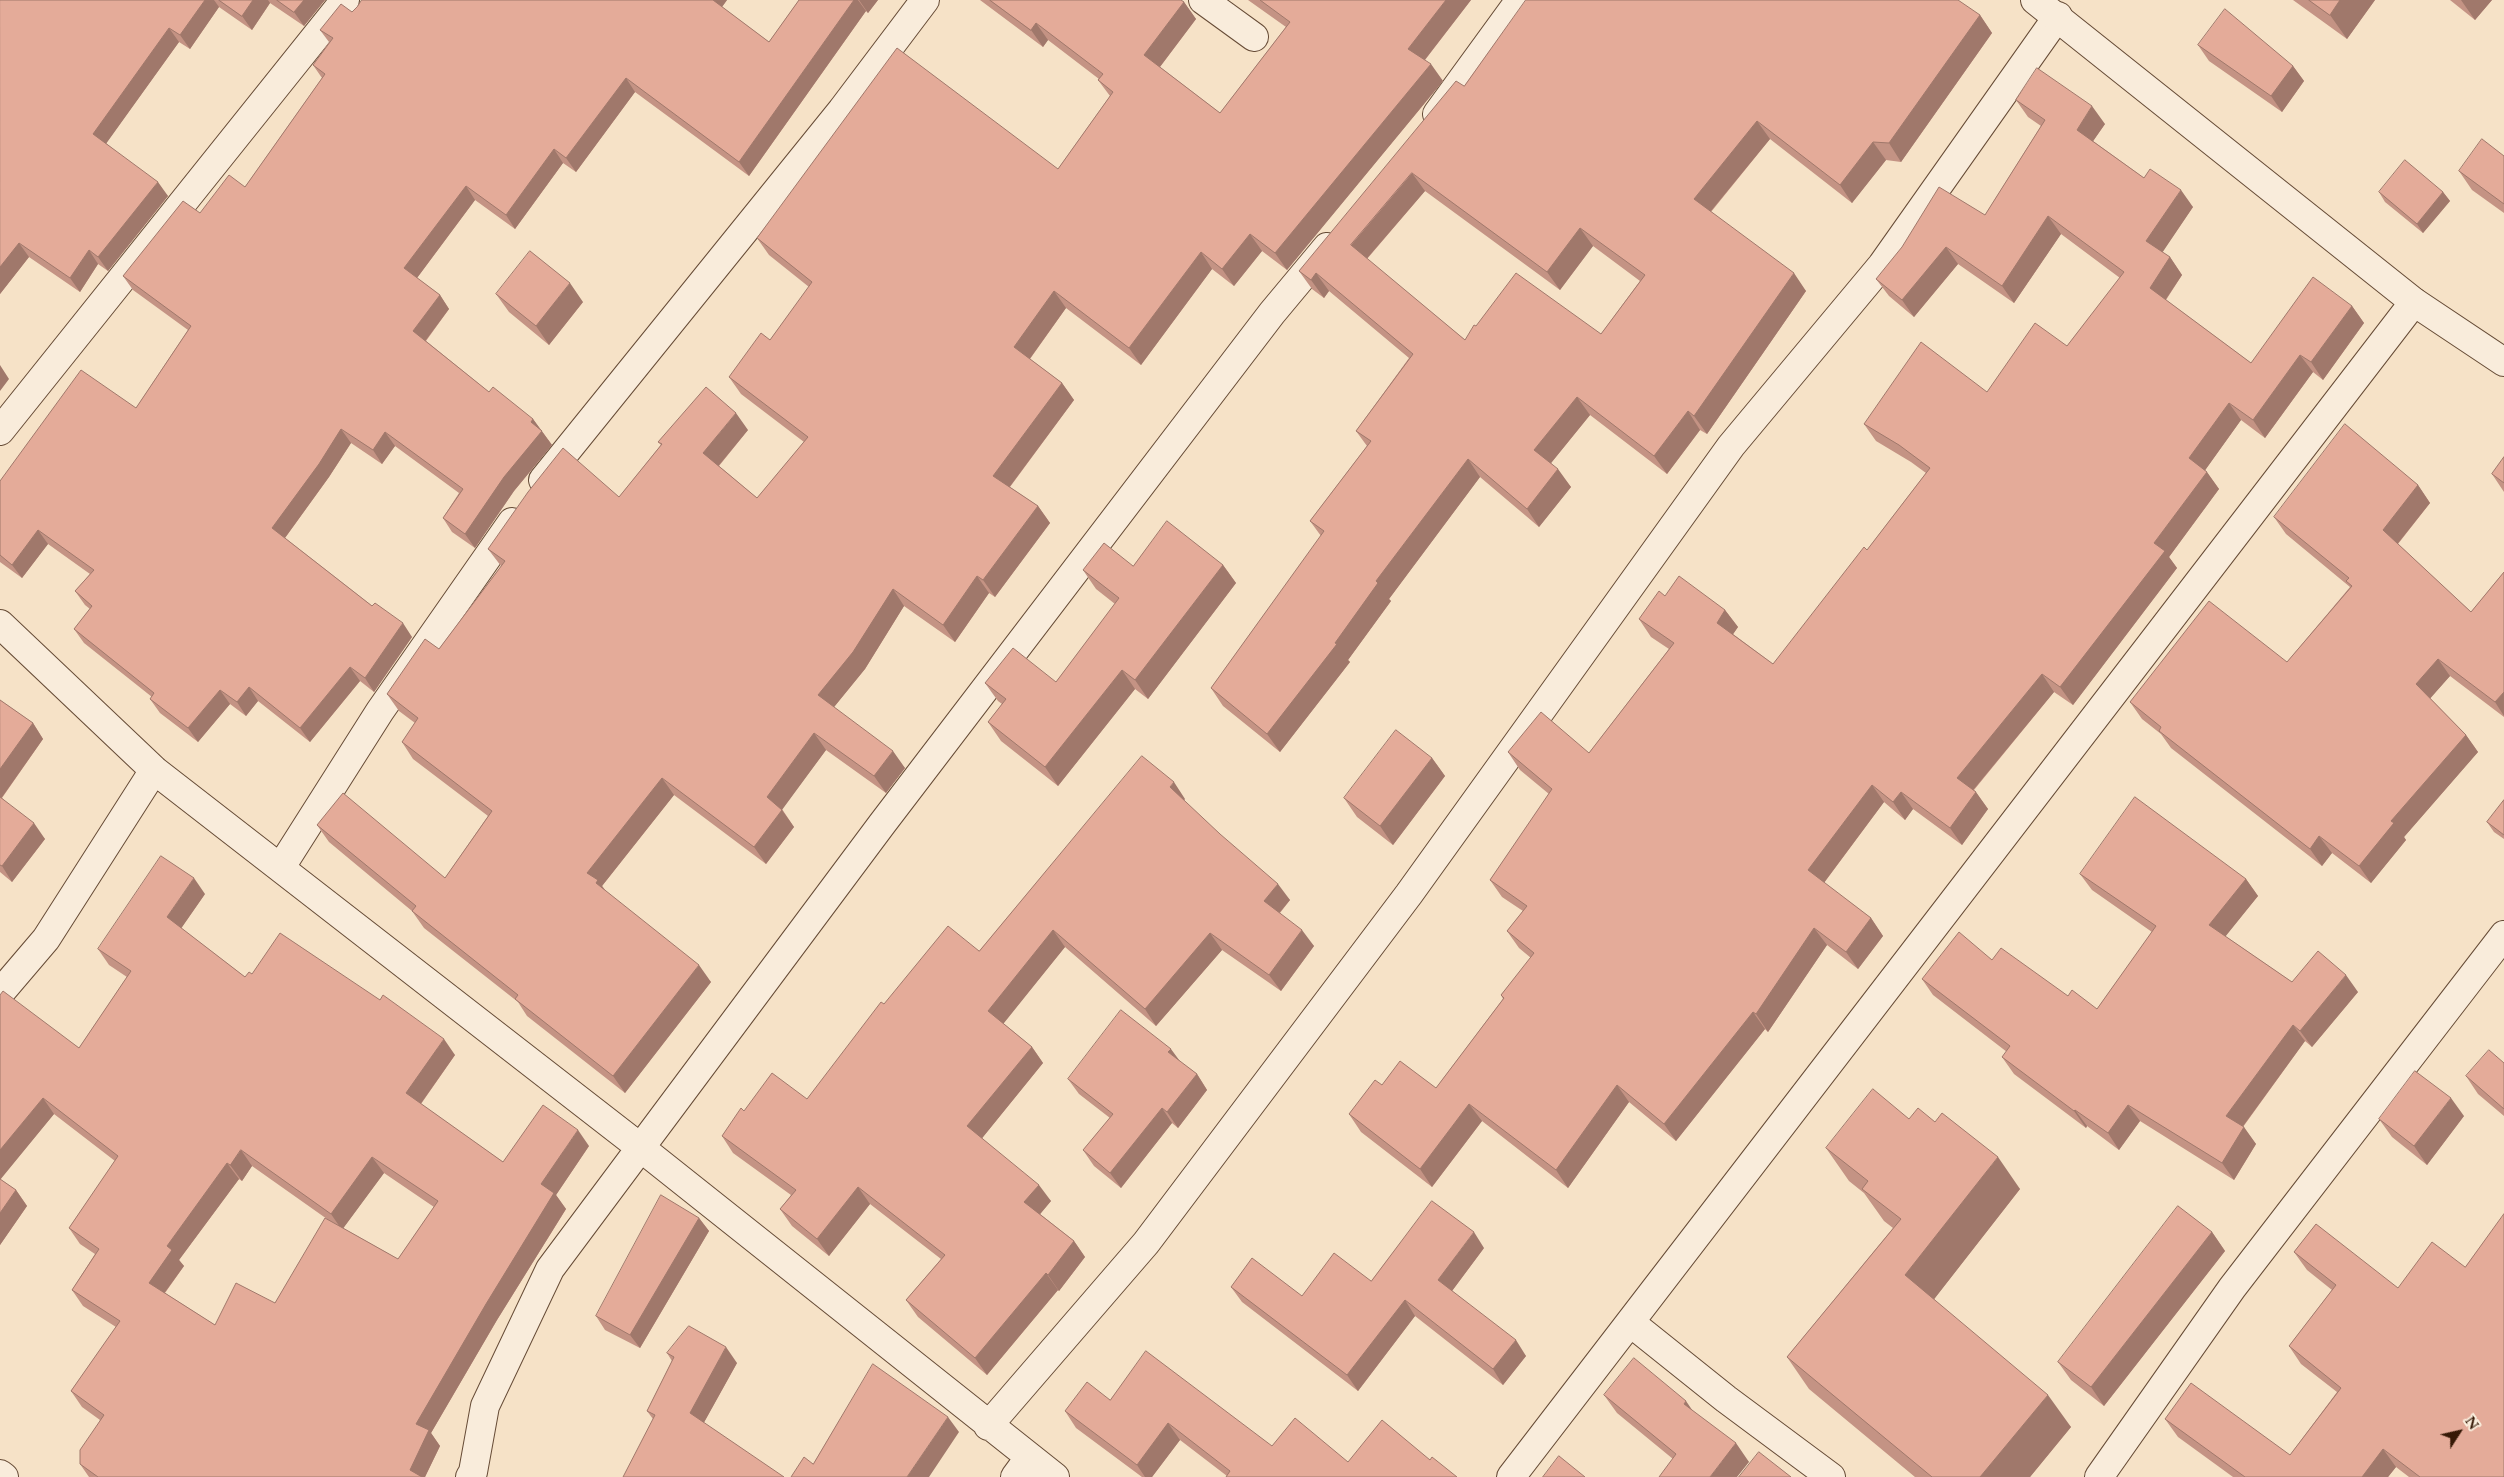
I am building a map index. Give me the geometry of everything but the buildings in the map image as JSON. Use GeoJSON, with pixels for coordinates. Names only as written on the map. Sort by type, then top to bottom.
{"type":"FeatureCollection","features":[{"type":"Feature","properties":{"kind":"street"},"geometry":{"type":"LineString","coordinates":[[0,431],[345,0]]}},
{"type":"Feature","properties":{"kind":"street"},"geometry":{"type":"LineString","coordinates":[[281,867],[380,711],[527,500],[842,110],[925,0]]}},
{"type":"Feature","properties":{"kind":"street"},"geometry":{"type":"LineString","coordinates":[[1203,0],[1254,37]]}},
{"type":"Feature","properties":{"kind":"street"},"geometry":{"type":"LineString","coordinates":[[1420,134],[1451,97],[1520,0]]}},
{"type":"Feature","properties":{"kind":"street"},"geometry":{"type":"LineString","coordinates":[[2035,0],[2058,16],[2414,302],[2504,362]]}},
{"type":"Feature","properties":{"kind":"street"},"geometry":{"type":"LineString","coordinates":[[988,1426],[1146,1243],[1409,894],[1732,446],[1882,265],[2058,16]]}},
{"type":"Feature","properties":{"kind":"street"},"geometry":{"type":"LineString","coordinates":[[470,1477],[473,1472],[485,1406],[550,1269],[916,779],[1272,313],[1340,231]]}},
{"type":"Feature","properties":{"kind":"street"},"geometry":{"type":"LineString","coordinates":[[1511,1477],[2414,302]]}},
{"type":"Feature","properties":{"kind":"street"},"geometry":{"type":"LineString","coordinates":[[0,624],[154,770],[641,1148],[988,1426],[1022,1467],[1054,1477]]}},
{"type":"Feature","properties":{"kind":"street"},"geometry":{"type":"LineString","coordinates":[[0,992],[46,939],[154,770]]}},
{"type":"Feature","properties":{"kind":"street"},"geometry":{"type":"LineString","coordinates":[[2099,1477],[2232,1288],[2504,935]]}},
{"type":"Feature","properties":{"kind":"street"},"geometry":{"type":"LineString","coordinates":[[1631,1323],[1726,1399],[1831,1477]]}},
{"type":"Feature","properties":{"kind":"street"},"geometry":{"type":"LineString","coordinates":[[0,1474],[4,1477]]}}]}
